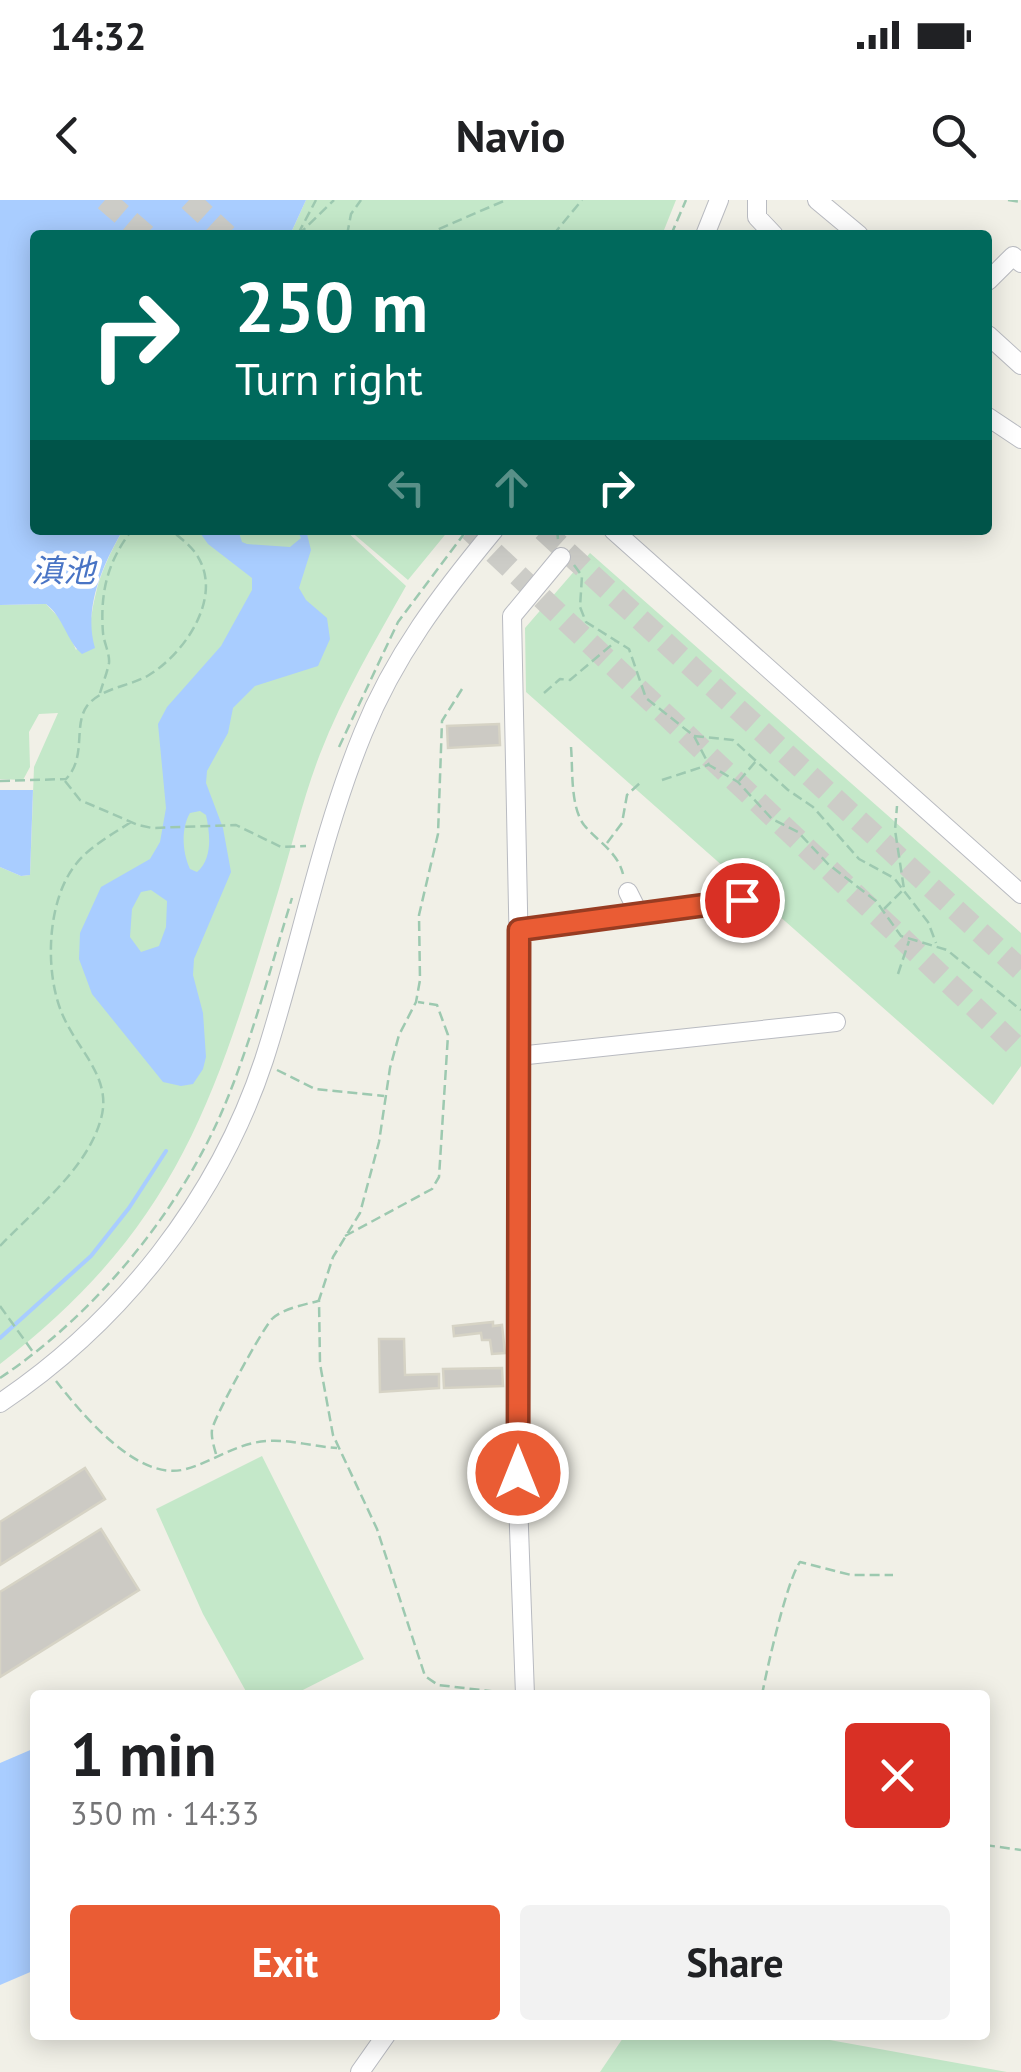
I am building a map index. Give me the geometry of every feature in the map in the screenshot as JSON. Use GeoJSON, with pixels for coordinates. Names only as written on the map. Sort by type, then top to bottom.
{"type":"FeatureCollection","features":[{"type":"Feature","properties":{"kind":"street"},"geometry":{"type":"LineString","coordinates":[[708,230],[719,200]]}},
{"type":"Feature","properties":{"kind":"street"},"geometry":{"type":"LineString","coordinates":[[757,200],[757,218],[769,230]]}},
{"type":"Feature","properties":{"kind":"street"},"geometry":{"type":"LineString","coordinates":[[816,200],[853,230]]}},
{"type":"Feature","properties":{"kind":"street"},"geometry":{"type":"LineString","coordinates":[[992,277],[1012,256],[1021,263]]}},
{"type":"Feature","properties":{"kind":"street"},"geometry":{"type":"LineString","coordinates":[[992,339],[1021,365]]}},
{"type":"Feature","properties":{"kind":"street"},"geometry":{"type":"LineString","coordinates":[[992,420],[1021,440]]}},
{"type":"Feature","properties":{"kind":"street"},"geometry":{"type":"LineString","coordinates":[[0,1403],[116,1305],[190,1213],[222,1158],[263,1063],[343,787],[364,731],[416,628],[490,535]]}},
{"type":"Feature","properties":{"kind":"street"},"geometry":{"type":"LineString","coordinates":[[619,535],[1021,894]]}},
{"type":"Feature","properties":{"kind":"street"},"geometry":{"type":"LineString","coordinates":[[524,1690],[518,1473],[519,930],[512,616],[562,557]]}},
{"type":"Feature","properties":{"kind":"street"},"geometry":{"type":"LineString","coordinates":[[628,892],[639,914]]}},
{"type":"Feature","properties":{"kind":"street"},"geometry":{"type":"LineString","coordinates":[[519,930],[742,900]]}},
{"type":"Feature","properties":{"kind":"street"},"geometry":{"type":"LineString","coordinates":[[518,1056],[836,1022]]}},
{"type":"Feature","properties":{"kind":"street"},"geometry":{"type":"LineString","coordinates":[[360,2072],[382,2040]]}},
{"type":"Feature","properties":{"kind":"path"},"geometry":{"type":"LineString","coordinates":[[301,230],[316,200]]}},
{"type":"Feature","properties":{"kind":"path"},"geometry":{"type":"LineString","coordinates":[[303,230],[334,200]]}},
{"type":"Feature","properties":{"kind":"path"},"geometry":{"type":"LineString","coordinates":[[348,230],[351,214],[361,200]]}},
{"type":"Feature","properties":{"kind":"path"},"geometry":{"type":"LineString","coordinates":[[437,230],[506,200]]}},
{"type":"Feature","properties":{"kind":"path"},"geometry":{"type":"LineString","coordinates":[[557,230],[582,200]]}},
{"type":"Feature","properties":{"kind":"path"},"geometry":{"type":"LineString","coordinates":[[673,230],[686,200]]}},
{"type":"Feature","properties":{"kind":"path"},"geometry":{"type":"LineString","coordinates":[[1008,200],[1021,202]]}},
{"type":"Feature","properties":{"kind":"path"},"geometry":{"type":"LineString","coordinates":[[0,781],[64,779],[76,763],[84,713],[99,695],[110,658],[104,644],[101,610],[104,581],[128,535]]}},
{"type":"Feature","properties":{"kind":"path"},"geometry":{"type":"LineString","coordinates":[[99,695],[160,668],[201,614],[206,587],[201,560],[175,535]]}},
{"type":"Feature","properties":{"kind":"path"},"geometry":{"type":"LineString","coordinates":[[338,750],[398,622],[463,535]]}},
{"type":"Feature","properties":{"kind":"path"},"geometry":{"type":"LineString","coordinates":[[562,557],[580,568],[580,608],[586,622],[629,649],[646,698],[694,736],[710,765],[738,782],[772,819],[798,832],[828,864],[876,901],[890,924],[909,940],[937,944]]}},
{"type":"Feature","properties":{"kind":"path"},"geometry":{"type":"LineString","coordinates":[[544,693],[560,680],[570,680],[616,641]]}},
{"type":"Feature","properties":{"kind":"path"},"geometry":{"type":"LineString","coordinates":[[462,689],[442,721],[438,834],[419,914],[420,980],[416,1002],[400,1035],[360,1214],[333,1257],[319,1300],[320,1364],[338,1448],[377,1529],[425,1676],[438,1685],[481,1690]]}},
{"type":"Feature","properties":{"kind":"path"},"geometry":{"type":"LineString","coordinates":[[694,736],[732,740],[813,807],[844,847],[894,878],[928,922],[937,944],[1021,1010]]}},
{"type":"Feature","properties":{"kind":"path"},"geometry":{"type":"LineString","coordinates":[[571,747],[576,806],[582,823],[620,864],[628,892]]}},
{"type":"Feature","properties":{"kind":"path"},"geometry":{"type":"LineString","coordinates":[[738,782],[756,761]]}},
{"type":"Feature","properties":{"kind":"path"},"geometry":{"type":"LineString","coordinates":[[662,780],[710,765]]}},
{"type":"Feature","properties":{"kind":"path"},"geometry":{"type":"LineString","coordinates":[[64,779],[80,800],[152,828],[236,825],[281,847],[308,846]]}},
{"type":"Feature","properties":{"kind":"path"},"geometry":{"type":"LineString","coordinates":[[606,845],[622,823],[627,795],[641,782]]}},
{"type":"Feature","properties":{"kind":"path"},"geometry":{"type":"LineString","coordinates":[[904,890],[895,830],[896,810],[905,792]]}},
{"type":"Feature","properties":{"kind":"path"},"geometry":{"type":"LineString","coordinates":[[0,1246],[81,1159],[101,1121],[102,1084],[62,1015],[56,992],[53,923],[76,864],[131,822]]}},
{"type":"Feature","properties":{"kind":"path"},"geometry":{"type":"LineString","coordinates":[[0,1378],[100,1291],[140,1246],[204,1148],[243,1056],[296,884]]}},
{"type":"Feature","properties":{"kind":"path"},"geometry":{"type":"LineString","coordinates":[[882,910],[904,890]]}},
{"type":"Feature","properties":{"kind":"path"},"geometry":{"type":"LineString","coordinates":[[898,974],[909,940]]}},
{"type":"Feature","properties":{"kind":"path"},"geometry":{"type":"LineString","coordinates":[[344,1236],[432,1189],[439,1177],[448,1035],[437,1006],[416,1002]]}},
{"type":"Feature","properties":{"kind":"path"},"geometry":{"type":"LineString","coordinates":[[263,1063],[315,1089],[386,1096]]}},
{"type":"Feature","properties":{"kind":"path"},"geometry":{"type":"LineString","coordinates":[[216,1455],[212,1430],[216,1414],[248,1365],[261,1330],[274,1317],[319,1300]]}},
{"type":"Feature","properties":{"kind":"path"},"geometry":{"type":"LineString","coordinates":[[0,1306],[32,1352]]}},
{"type":"Feature","properties":{"kind":"path"},"geometry":{"type":"LineString","coordinates":[[46,1368],[82,1414],[146,1465],[174,1472],[229,1448],[270,1440],[338,1448]]}},
{"type":"Feature","properties":{"kind":"path"},"geometry":{"type":"LineString","coordinates":[[763,1690],[788,1599],[789,1577],[800,1562],[850,1576],[893,1575]]}},
{"type":"Feature","properties":{"kind":"path"},"geometry":{"type":"LineString","coordinates":[[990,1846],[1021,1850]]}},
{"type":"Feature","properties":{"kind":"green space"},"geometry":{"type":"Polygon","coordinates":[[[306,200],[676,200],[664,230],[292,230],[306,200]]]}},
{"type":"Feature","properties":{"kind":"green space"},"geometry":{"type":"Polygon","coordinates":[[[120,535],[350,535],[406,586],[349,689],[320,754],[233,1033],[210,1095],[182,1153],[150,1208],[110,1261],[61,1313],[0,1364],[0,867],[21,876],[30,875],[34,767],[58,713],[39,714],[29,732],[30,767],[23,780],[0,779],[0,605],[46,604],[65,624],[76,650],[88,631],[110,554],[120,535]]]}},
{"type":"Feature","properties":{"kind":"green space"},"geometry":{"type":"Polygon","coordinates":[[[355,535],[445,535],[408,580],[355,535]]]}},
{"type":"Feature","properties":{"kind":"green space"},"geometry":{"type":"Polygon","coordinates":[[[590,553],[1021,933],[1021,1066],[993,1105],[526,692],[525,628],[590,553]]]}},
{"type":"Feature","properties":{"kind":"green space"},"geometry":{"type":"Polygon","coordinates":[[[262,1456],[364,1659],[303,1690],[245,1690],[203,1614],[156,1509],[262,1456]]]}},
{"type":"Feature","properties":{"kind":"green space"},"geometry":{"type":"Polygon","coordinates":[[[622,2040],[830,2040],[1007,2072],[600,2072],[622,2040]]]}},
{"type":"Feature","properties":{"kind":"water","name":"滇池"},"geometry":{"type":"Polygon","coordinates":[[[0,200],[306,200],[292,230],[30,230],[30,535],[120,535],[102,572],[93,602],[95,648],[82,654],[46,604],[0,605],[0,200]]]}},
{"type":"Feature","properties":{"kind":"water"},"geometry":{"type":"Polygon","coordinates":[[[202,535],[240,535],[247,544],[290,547],[301,538],[300,535],[307,535],[311,550],[299,588],[306,600],[327,618],[330,639],[318,666],[255,686],[233,708],[228,733],[207,771],[206,783],[223,828],[231,872],[194,959],[206,1057],[193,1084],[181,1086],[163,1082],[92,994],[79,959],[80,933],[101,887],[150,859],[160,842],[166,808],[158,724],[167,707],[221,646],[252,590],[252,578],[202,535]],[[200,811],[190,813],[184,833],[187,862],[197,872],[206,860],[209,845],[206,815],[200,811]],[[151,890],[141,892],[132,909],[130,937],[141,952],[159,946],[166,927],[167,901],[151,890]]]}},
{"type":"Feature","properties":{"kind":"water"},"geometry":{"type":"Polygon","coordinates":[[[0,790],[33,790],[30,875],[21,876],[0,867],[0,790]]]}},
{"type":"Feature","properties":{"kind":"water"},"geometry":{"type":"Polygon","coordinates":[[[30,1750],[30,1972],[0,1985],[0,1763],[30,1750]]]}},
{"type":"Feature","properties":{"kind":"building"},"geometry":{"type":"Polygon","coordinates":[[[499,724],[500,745],[448,748],[447,726],[499,724]]]}},
{"type":"Feature","properties":{"kind":"building"},"geometry":{"type":"Polygon","coordinates":[[[493,1322],[493,1326],[502,1325],[505,1353],[492,1354],[490,1340],[482,1340],[481,1333],[454,1336],[453,1326],[493,1322]]]}},
{"type":"Feature","properties":{"kind":"building"},"geometry":{"type":"Polygon","coordinates":[[[379,1339],[404,1339],[405,1375],[439,1374],[439,1388],[380,1392],[379,1339]]]}},
{"type":"Feature","properties":{"kind":"building"},"geometry":{"type":"Polygon","coordinates":[[[502,1368],[503,1386],[444,1388],[443,1369],[502,1368]]]}},
{"type":"Feature","properties":{"kind":"building"},"geometry":{"type":"Polygon","coordinates":[[[85,1468],[105,1499],[0,1565],[0,1522],[85,1468]]]}},
{"type":"Feature","properties":{"kind":"building"},"geometry":{"type":"Polygon","coordinates":[[[101,1529],[139,1590],[0,1677],[0,1592],[101,1529]]]}},
{"type":"Feature","properties":{"kind":"waterway"},"geometry":{"type":"LineString","coordinates":[[0,1338],[91,1256],[129,1208],[166,1151]]}},
{"type":"Feature","properties":{"kind":"tunnel"},"geometry":{"type":"LineString","coordinates":[[105,200],[140,230]]}},
{"type":"Feature","properties":{"kind":"tunnel"},"geometry":{"type":"LineString","coordinates":[[189,200],[222,230]]}},
{"type":"Feature","properties":{"kind":"tunnel"},"geometry":{"type":"LineString","coordinates":[[475,535],[1021,1051]]}},
{"type":"Feature","properties":{"kind":"tunnel"},"geometry":{"type":"LineString","coordinates":[[548,535],[1021,970]]}},
{"type":"Feature","properties":{"kind":"route"},"geometry":{"type":"LineString","coordinates":[[518,1473],[519,930],[742,900]]}}]}
